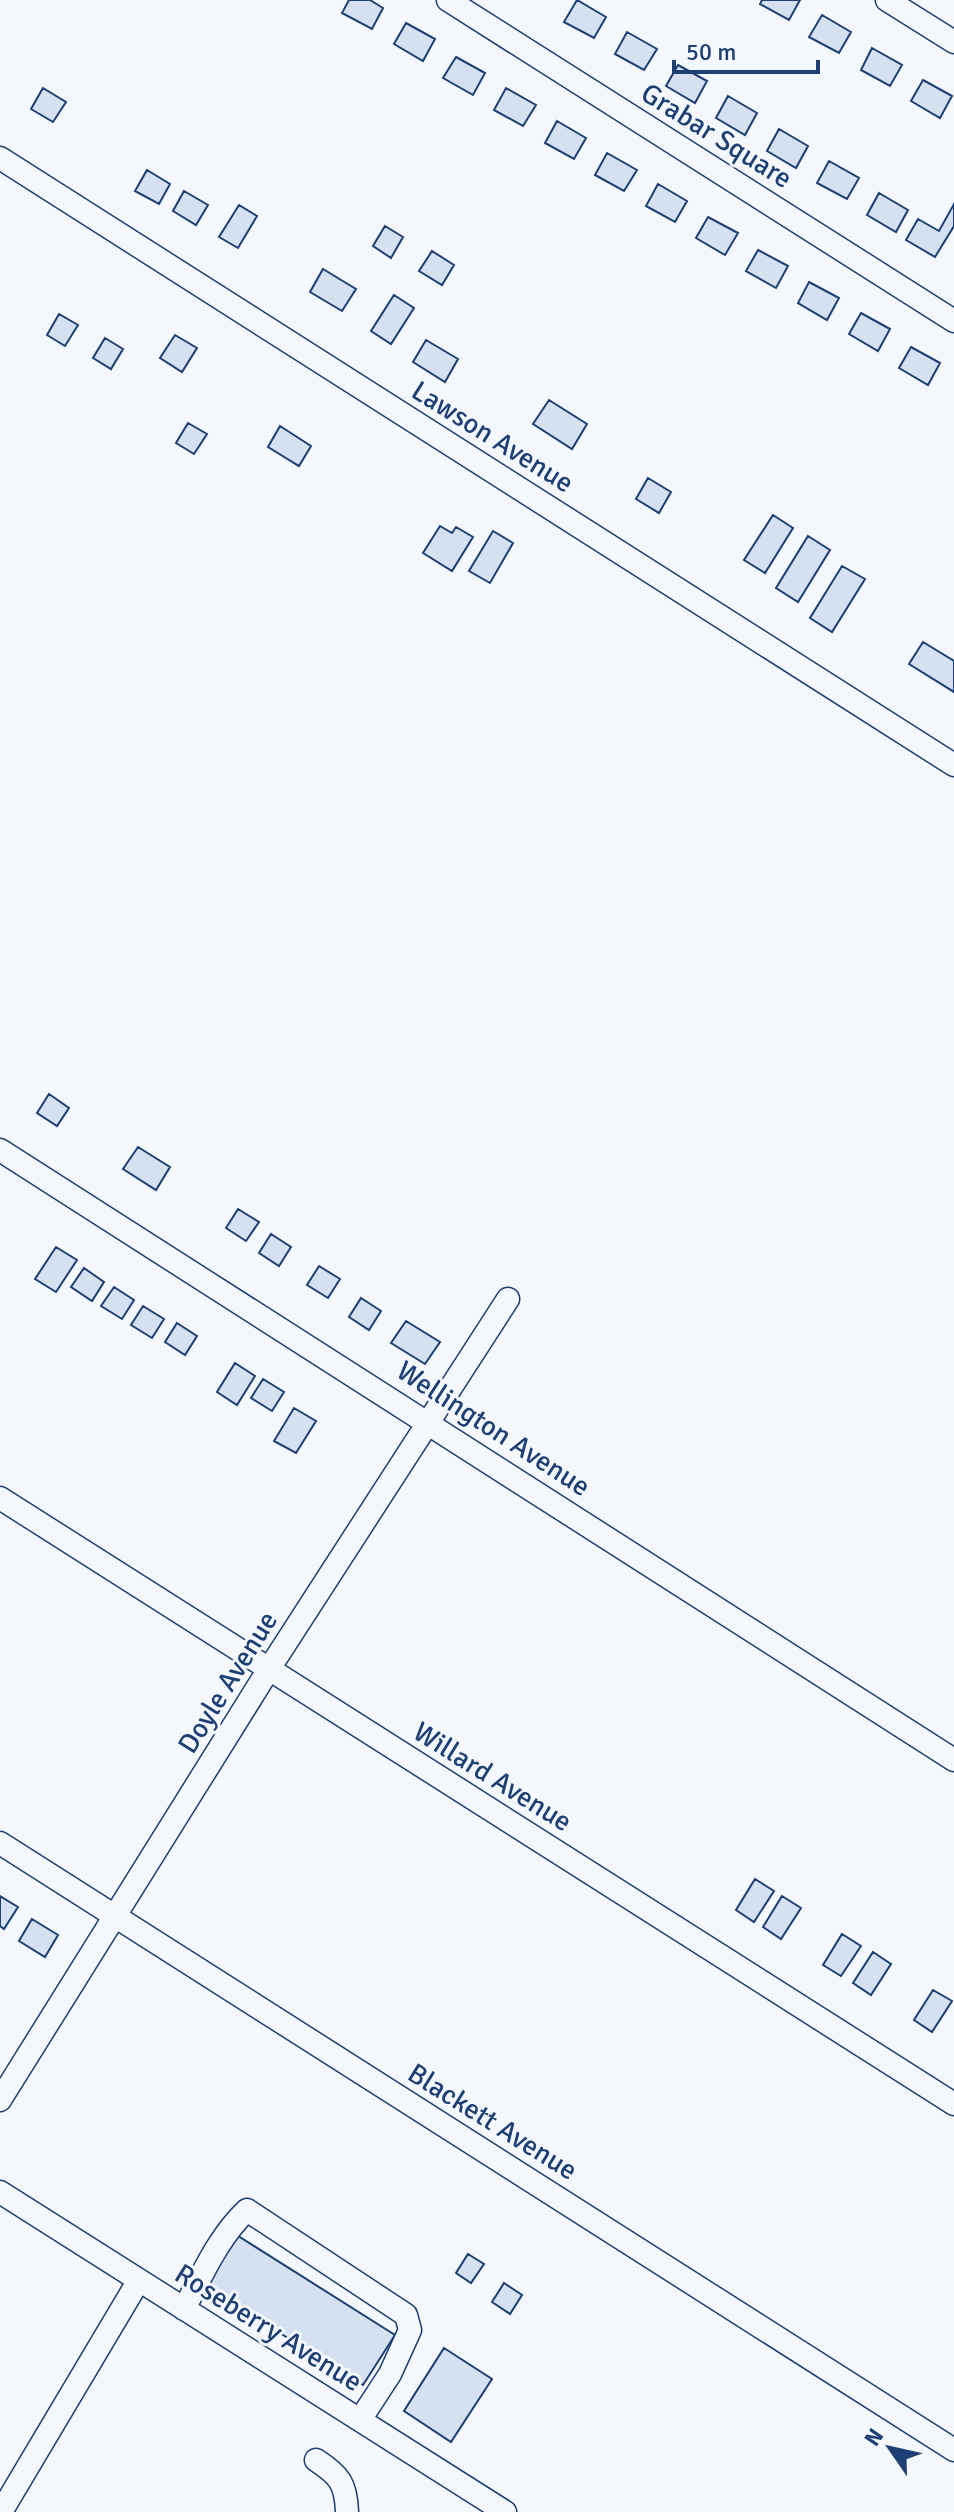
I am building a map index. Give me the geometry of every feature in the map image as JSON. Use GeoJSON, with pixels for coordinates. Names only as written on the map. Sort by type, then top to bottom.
{"type":"FeatureCollection","features":[{"type":"Feature","properties":{"kind":"street","name":"Grabar Square"},"geometry":{"type":"LineString","coordinates":[[448,0],[954,321]]}},
{"type":"Feature","properties":{"kind":"street"},"geometry":{"type":"LineString","coordinates":[[887,0],[954,42]]}},
{"type":"Feature","properties":{"kind":"street","name":"Lawson Avenue"},"geometry":{"type":"LineString","coordinates":[[0,158],[954,765]]}},
{"type":"Feature","properties":{"kind":"street","name":"Wellington Avenue"},"geometry":{"type":"LineString","coordinates":[[0,1150],[954,1760]]}},
{"type":"Feature","properties":{"kind":"street","name":"Doyle Avenue"},"geometry":{"type":"LineString","coordinates":[[0,2100],[269,1669],[508,1299]]}},
{"type":"Feature","properties":{"kind":"street","name":"Willard Avenue"},"geometry":{"type":"LineString","coordinates":[[0,1498],[954,2104]]}},
{"type":"Feature","properties":{"kind":"street","name":"Blackett Avenue"},"geometry":{"type":"LineString","coordinates":[[0,1843],[954,2450]]}},
{"type":"Feature","properties":{"kind":"street","name":"Roseberry Avenue"},"geometry":{"type":"LineString","coordinates":[[0,2192],[505,2512]]}},
{"type":"Feature","properties":{"kind":"street"},"geometry":{"type":"LineString","coordinates":[[184,2309],[213,2256],[236,2220],[247,2210],[406,2315],[410,2330],[390,2374],[360,2420]]}},
{"type":"Feature","properties":{"kind":"street"},"geometry":{"type":"LineString","coordinates":[[1,2512],[139,2280]]}},
{"type":"Feature","properties":{"kind":"street"},"geometry":{"type":"LineString","coordinates":[[316,2460],[338,2474],[347,2498],[347,2512]]}},
{"type":"Feature","properties":{"kind":"building"},"geometry":{"type":"Polygon","coordinates":[[[349,0],[370,0],[383,8],[372,29],[342,13],[349,0]]]}},
{"type":"Feature","properties":{"kind":"building"},"geometry":{"type":"Polygon","coordinates":[[[577,0],[606,17],[594,38],[564,22],[577,0]]]}},
{"type":"Feature","properties":{"kind":"building"},"geometry":{"type":"Polygon","coordinates":[[[762,0],[800,0],[789,20],[760,4],[762,0]]]}},
{"type":"Feature","properties":{"kind":"building"},"geometry":{"type":"Polygon","coordinates":[[[822,15],[851,32],[839,53],[809,37],[822,15]]]}},
{"type":"Feature","properties":{"kind":"building"},"geometry":{"type":"Polygon","coordinates":[[[406,23],[435,39],[423,61],[394,44],[406,23]]]}},
{"type":"Feature","properties":{"kind":"building"},"geometry":{"type":"Polygon","coordinates":[[[627,32],[657,49],[644,70],[615,54],[627,32]]]}},
{"type":"Feature","properties":{"kind":"building"},"geometry":{"type":"Polygon","coordinates":[[[872,48],[902,65],[890,86],[861,70],[872,48]]]}},
{"type":"Feature","properties":{"kind":"building"},"geometry":{"type":"Polygon","coordinates":[[[456,57],[485,73],[473,95],[443,78],[456,57]]]}},
{"type":"Feature","properties":{"kind":"building"},"geometry":{"type":"Polygon","coordinates":[[[678,65],[707,81],[695,103],[666,86],[678,65]]]}},
{"type":"Feature","properties":{"kind":"building"},"geometry":{"type":"Polygon","coordinates":[[[923,80],[952,96],[940,118],[911,101],[923,80]]]}},
{"type":"Feature","properties":{"kind":"building"},"geometry":{"type":"Polygon","coordinates":[[[43,88],[66,102],[53,122],[31,109],[43,88]]]}},
{"type":"Feature","properties":{"kind":"building"},"geometry":{"type":"Polygon","coordinates":[[[506,88],[536,105],[523,126],[494,110],[506,88]]]}},
{"type":"Feature","properties":{"kind":"building"},"geometry":{"type":"Polygon","coordinates":[[[728,96],[757,113],[745,135],[716,118],[728,96]]]}},
{"type":"Feature","properties":{"kind":"building"},"geometry":{"type":"Polygon","coordinates":[[[557,121],[586,138],[574,159],[545,143],[557,121]]]}},
{"type":"Feature","properties":{"kind":"building"},"geometry":{"type":"Polygon","coordinates":[[[779,129],[808,146],[796,168],[767,151],[779,129]]]}},
{"type":"Feature","properties":{"kind":"building"},"geometry":{"type":"Polygon","coordinates":[[[607,153],[637,170],[624,191],[595,175],[607,153]]]}},
{"type":"Feature","properties":{"kind":"building"},"geometry":{"type":"Polygon","coordinates":[[[829,161],[859,178],[847,199],[817,183],[829,161]]]}},
{"type":"Feature","properties":{"kind":"building"},"geometry":{"type":"Polygon","coordinates":[[[147,170],[170,184],[159,204],[135,191],[147,170]]]}},
{"type":"Feature","properties":{"kind":"building"},"geometry":{"type":"Polygon","coordinates":[[[658,184],[687,201],[675,222],[646,206],[658,184]]]}},
{"type":"Feature","properties":{"kind":"building"},"geometry":{"type":"Polygon","coordinates":[[[184,191],[208,205],[196,225],[173,211],[184,191]]]}},
{"type":"Feature","properties":{"kind":"building"},"geometry":{"type":"Polygon","coordinates":[[[879,193],[908,210],[896,232],[867,215],[879,193]]]}},
{"type":"Feature","properties":{"kind":"building"},"geometry":{"type":"Polygon","coordinates":[[[954,204],[954,226],[935,257],[906,240],[918,219],[939,231],[954,204]]]}},
{"type":"Feature","properties":{"kind":"building"},"geometry":{"type":"Polygon","coordinates":[[[239,205],[257,216],[238,248],[219,237],[239,205]]]}},
{"type":"Feature","properties":{"kind":"building"},"geometry":{"type":"Polygon","coordinates":[[[708,217],[738,233],[725,255],[696,238],[708,217]]]}},
{"type":"Feature","properties":{"kind":"building"},"geometry":{"type":"Polygon","coordinates":[[[385,226],[403,237],[391,258],[373,246],[385,226]]]}},
{"type":"Feature","properties":{"kind":"building"},"geometry":{"type":"Polygon","coordinates":[[[758,250],[788,266],[776,288],[746,271],[758,250]]]}},
{"type":"Feature","properties":{"kind":"building"},"geometry":{"type":"Polygon","coordinates":[[[432,251],[454,265],[442,285],[419,271],[432,251]]]}},
{"type":"Feature","properties":{"kind":"building"},"geometry":{"type":"Polygon","coordinates":[[[323,269],[356,289],[342,311],[310,292],[323,269]]]}},
{"type":"Feature","properties":{"kind":"building"},"geometry":{"type":"Polygon","coordinates":[[[809,282],[839,298],[827,320],[798,303],[809,282]]]}},
{"type":"Feature","properties":{"kind":"building"},"geometry":{"type":"Polygon","coordinates":[[[394,295],[414,308],[391,344],[371,331],[394,295]]]}},
{"type":"Feature","properties":{"kind":"building"},"geometry":{"type":"Polygon","coordinates":[[[861,313],[890,329],[878,351],[849,334],[861,313]]]}},
{"type":"Feature","properties":{"kind":"building"},"geometry":{"type":"Polygon","coordinates":[[[59,314],[78,325],[65,346],[47,335],[59,314]]]}},
{"type":"Feature","properties":{"kind":"building"},"geometry":{"type":"Polygon","coordinates":[[[175,335],[197,348],[182,372],[160,358],[175,335]]]}},
{"type":"Feature","properties":{"kind":"building"},"geometry":{"type":"Polygon","coordinates":[[[105,338],[123,349],[111,369],[93,358],[105,338]]]}},
{"type":"Feature","properties":{"kind":"building"},"geometry":{"type":"Polygon","coordinates":[[[426,340],[458,359],[445,382],[413,362],[426,340]]]}},
{"type":"Feature","properties":{"kind":"building"},"geometry":{"type":"Polygon","coordinates":[[[911,347],[940,363],[928,385],[899,368],[911,347]]]}},
{"type":"Feature","properties":{"kind":"building"},"geometry":{"type":"Polygon","coordinates":[[[549,400],[587,424],[572,449],[533,424],[549,400]]]}},
{"type":"Feature","properties":{"kind":"building"},"geometry":{"type":"Polygon","coordinates":[[[188,423],[207,434],[194,454],[176,443],[188,423]]]}},
{"type":"Feature","properties":{"kind":"building"},"geometry":{"type":"Polygon","coordinates":[[[280,426],[311,446],[299,466],[268,447],[280,426]]]}},
{"type":"Feature","properties":{"kind":"building"},"geometry":{"type":"Polygon","coordinates":[[[648,478],[671,492],[659,513],[636,499],[648,478]]]}},
{"type":"Feature","properties":{"kind":"building"},"geometry":{"type":"Polygon","coordinates":[[[773,515],[793,528],[765,573],[744,560],[773,515]]]}},
{"type":"Feature","properties":{"kind":"building"},"geometry":{"type":"Polygon","coordinates":[[[440,526],[452,533],[456,527],[473,537],[452,571],[423,553],[440,526]]]}},
{"type":"Feature","properties":{"kind":"building"},"geometry":{"type":"Polygon","coordinates":[[[493,531],[513,543],[490,583],[469,571],[493,531]]]}},
{"type":"Feature","properties":{"kind":"building"},"geometry":{"type":"Polygon","coordinates":[[[808,536],[830,550],[798,602],[776,588],[808,536]]]}},
{"type":"Feature","properties":{"kind":"building"},"geometry":{"type":"Polygon","coordinates":[[[842,566],[865,579],[832,632],[810,618],[842,566]]]}},
{"type":"Feature","properties":{"kind":"building"},"geometry":{"type":"Polygon","coordinates":[[[923,642],[954,661],[954,692],[909,664],[923,642]]]}},
{"type":"Feature","properties":{"kind":"building"},"geometry":{"type":"Polygon","coordinates":[[[49,1094],[69,1108],[57,1126],[37,1113],[49,1094]]]}},
{"type":"Feature","properties":{"kind":"building"},"geometry":{"type":"Polygon","coordinates":[[[138,1147],[170,1167],[156,1190],[123,1169],[138,1147]]]}},
{"type":"Feature","properties":{"kind":"building"},"geometry":{"type":"Polygon","coordinates":[[[238,1209],[259,1222],[246,1241],[226,1228],[238,1209]]]}},
{"type":"Feature","properties":{"kind":"building"},"geometry":{"type":"Polygon","coordinates":[[[271,1234],[291,1247],[279,1266],[259,1253],[271,1234]]]}},
{"type":"Feature","properties":{"kind":"building"},"geometry":{"type":"Polygon","coordinates":[[[56,1247],[77,1260],[56,1292],[35,1279],[56,1247]]]}},
{"type":"Feature","properties":{"kind":"building"},"geometry":{"type":"Polygon","coordinates":[[[319,1266],[340,1279],[328,1298],[307,1285],[319,1266]]]}},
{"type":"Feature","properties":{"kind":"building"},"geometry":{"type":"Polygon","coordinates":[[[84,1268],[104,1282],[92,1301],[71,1287],[84,1268]]]}},
{"type":"Feature","properties":{"kind":"building"},"geometry":{"type":"Polygon","coordinates":[[[114,1287],[134,1300],[122,1319],[101,1306],[114,1287]]]}},
{"type":"Feature","properties":{"kind":"building"},"geometry":{"type":"Polygon","coordinates":[[[361,1298],[381,1311],[369,1330],[349,1317],[361,1298]]]}},
{"type":"Feature","properties":{"kind":"building"},"geometry":{"type":"Polygon","coordinates":[[[143,1306],[164,1319],[152,1338],[131,1325],[143,1306]]]}},
{"type":"Feature","properties":{"kind":"building"},"geometry":{"type":"Polygon","coordinates":[[[406,1321],[440,1342],[425,1364],[391,1343],[406,1321]]]}},
{"type":"Feature","properties":{"kind":"building"},"geometry":{"type":"Polygon","coordinates":[[[177,1323],[197,1336],[185,1355],[165,1342],[177,1323]]]}},
{"type":"Feature","properties":{"kind":"building"},"geometry":{"type":"Polygon","coordinates":[[[235,1363],[255,1376],[237,1405],[217,1392],[235,1363]]]}},
{"type":"Feature","properties":{"kind":"building"},"geometry":{"type":"Polygon","coordinates":[[[263,1379],[284,1392],[272,1411],[251,1398],[263,1379]]]}},
{"type":"Feature","properties":{"kind":"building"},"geometry":{"type":"Polygon","coordinates":[[[294,1408],[316,1421],[296,1453],[274,1441],[294,1408]]]}},
{"type":"Feature","properties":{"kind":"building"},"geometry":{"type":"Polygon","coordinates":[[[755,1879],[774,1891],[754,1922],[736,1910],[755,1879]]]}},
{"type":"Feature","properties":{"kind":"building"},"geometry":{"type":"Polygon","coordinates":[[[0,1896],[18,1907],[4,1929],[0,1926],[0,1896]]]}},
{"type":"Feature","properties":{"kind":"building"},"geometry":{"type":"Polygon","coordinates":[[[782,1896],[801,1908],[781,1939],[763,1927],[782,1896]]]}},
{"type":"Feature","properties":{"kind":"building"},"geometry":{"type":"Polygon","coordinates":[[[32,1919],[58,1935],[45,1957],[19,1941],[32,1919]]]}},
{"type":"Feature","properties":{"kind":"building"},"geometry":{"type":"Polygon","coordinates":[[[842,1934],[861,1946],[841,1976],[823,1965],[842,1934]]]}},
{"type":"Feature","properties":{"kind":"building"},"geometry":{"type":"Polygon","coordinates":[[[873,1952],[891,1964],[871,1995],[853,1983],[873,1952]]]}},
{"type":"Feature","properties":{"kind":"building"},"geometry":{"type":"Polygon","coordinates":[[[933,1990],[952,2001],[932,2032],[914,2020],[933,1990]]]}},
{"type":"Feature","properties":{"kind":"building"},"geometry":{"type":"Polygon","coordinates":[[[235,2234],[395,2335],[363,2385],[203,2285],[235,2234]]]}},
{"type":"Feature","properties":{"kind":"building"},"geometry":{"type":"Polygon","coordinates":[[[468,2254],[484,2264],[471,2283],[456,2273],[468,2254]]]}},
{"type":"Feature","properties":{"kind":"building"},"geometry":{"type":"Polygon","coordinates":[[[504,2283],[522,2295],[510,2314],[492,2302],[504,2283]]]}},
{"type":"Feature","properties":{"kind":"building"},"geometry":{"type":"Polygon","coordinates":[[[444,2348],[492,2379],[451,2442],[404,2411],[444,2348]]]}}]}
